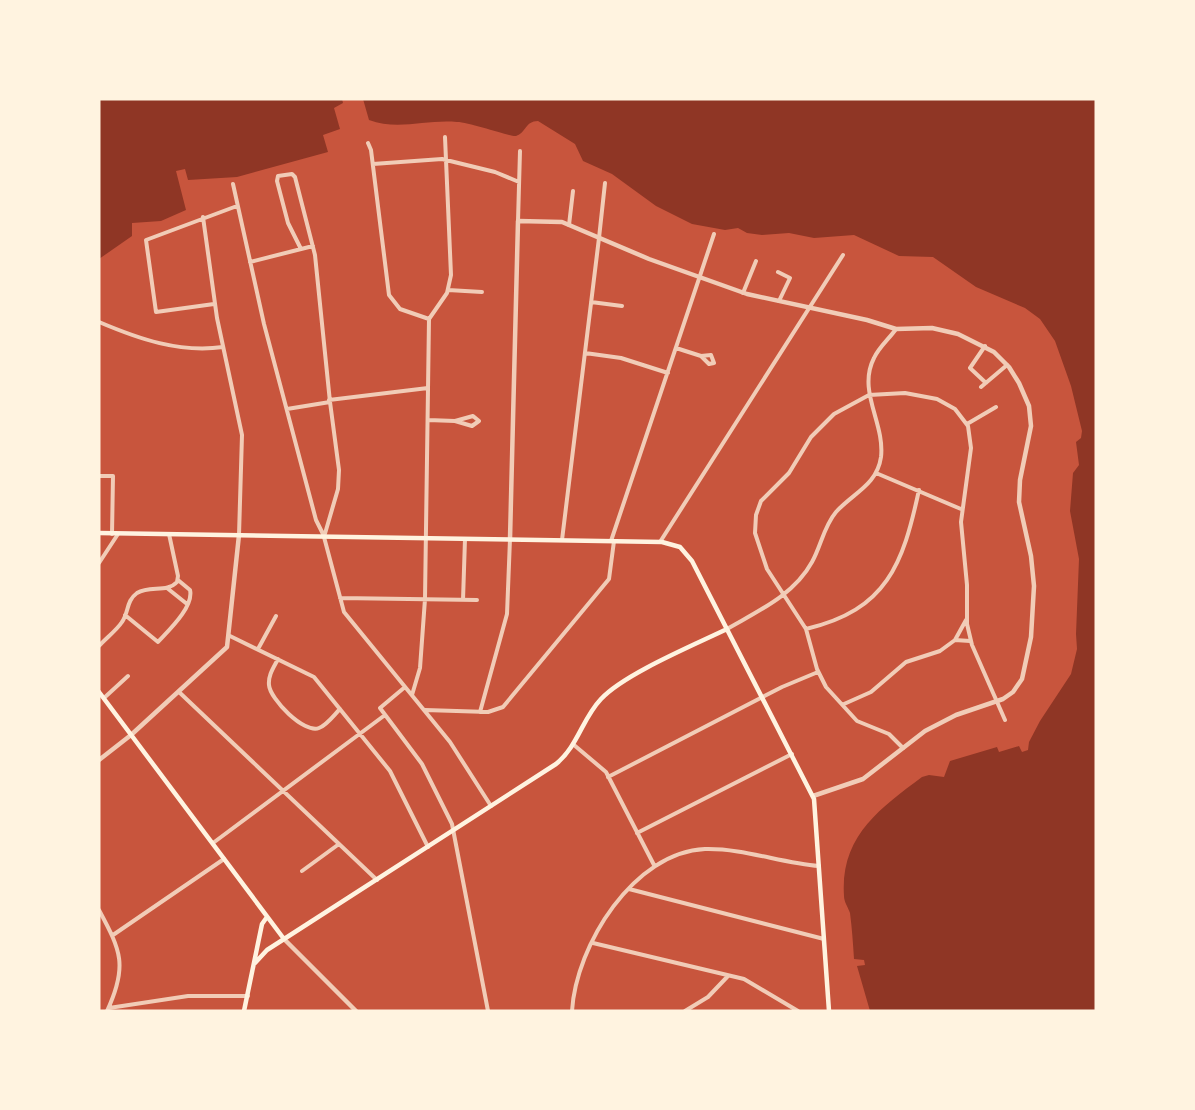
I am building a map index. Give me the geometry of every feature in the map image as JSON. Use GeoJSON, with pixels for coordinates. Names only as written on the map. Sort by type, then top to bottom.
{"type":"FeatureCollection","features":[{"type":"Feature","properties":{"kind":"main road"},"geometry":{"type":"LineString","coordinates":[[99,533],[673,543],[687,553],[813,796],[829,1011]]}},
{"type":"Feature","properties":{"kind":"main road"},"geometry":{"type":"LineString","coordinates":[[255,963],[261,954],[550,768],[574,745],[594,707],[613,688],[726,629]]}},
{"type":"Feature","properties":{"kind":"main road"},"geometry":{"type":"LineString","coordinates":[[101,696],[284,939]]}},
{"type":"Feature","properties":{"kind":"main road"},"geometry":{"type":"LineString","coordinates":[[244,1011],[262,924],[267,917]]}},
{"type":"Feature","properties":{"kind":"street"},"geometry":{"type":"LineString","coordinates":[[412,696],[420,668],[425,599],[429,319],[448,290],[452,272],[445,137]]}},
{"type":"Feature","properties":{"kind":"street"},"geometry":{"type":"LineString","coordinates":[[368,143],[373,164],[389,295],[400,309],[429,319]]}},
{"type":"Feature","properties":{"kind":"street"},"geometry":{"type":"LineString","coordinates":[[479,712],[507,614],[520,151]]}},
{"type":"Feature","properties":{"kind":"street"},"geometry":{"type":"LineString","coordinates":[[373,164],[446,160],[495,172],[519,182]]}},
{"type":"Feature","properties":{"kind":"street"},"geometry":{"type":"LineString","coordinates":[[302,249],[288,223],[277,181],[278,176],[282,174],[292,174],[295,177],[313,246],[329,401],[340,477],[324,537]]}},
{"type":"Feature","properties":{"kind":"street"},"geometry":{"type":"LineString","coordinates":[[562,540],[605,183]]}},
{"type":"Feature","properties":{"kind":"street"},"geometry":{"type":"LineString","coordinates":[[232,184],[287,409],[316,519],[324,537],[344,612],[458,752],[491,806]]}},
{"type":"Feature","properties":{"kind":"street"},"geometry":{"type":"LineString","coordinates":[[569,225],[573,191]]}},
{"type":"Feature","properties":{"kind":"street"},"geometry":{"type":"LineString","coordinates":[[214,304],[156,312],[146,240],[237,206]]}},
{"type":"Feature","properties":{"kind":"street"},"geometry":{"type":"LineString","coordinates":[[99,760],[132,735],[224,651],[230,636],[239,535],[242,435],[214,304],[203,217]]}},
{"type":"Feature","properties":{"kind":"street"},"geometry":{"type":"LineString","coordinates":[[518,221],[560,222],[743,293],[896,329],[944,330],[984,346],[1007,365],[1021,386],[1030,415],[1030,435],[1018,497],[1032,560],[1034,605],[1024,675],[1013,692],[997,701],[939,723],[859,782],[813,796]]}},
{"type":"Feature","properties":{"kind":"street"},"geometry":{"type":"LineString","coordinates":[[424,710],[494,712],[503,707],[609,579],[613,541],[714,234]]}},
{"type":"Feature","properties":{"kind":"street"},"geometry":{"type":"LineString","coordinates":[[250,262],[313,246]]}},
{"type":"Feature","properties":{"kind":"street"},"geometry":{"type":"LineString","coordinates":[[660,542],[843,255]]}},
{"type":"Feature","properties":{"kind":"street"},"geometry":{"type":"LineString","coordinates":[[743,293],[756,261]]}},
{"type":"Feature","properties":{"kind":"street"},"geometry":{"type":"LineString","coordinates":[[778,272],[790,278],[779,301]]}},
{"type":"Feature","properties":{"kind":"street"},"geometry":{"type":"LineString","coordinates":[[448,290],[482,292]]}},
{"type":"Feature","properties":{"kind":"street"},"geometry":{"type":"LineString","coordinates":[[591,302],[622,306]]}},
{"type":"Feature","properties":{"kind":"street"},"geometry":{"type":"LineString","coordinates":[[99,322],[147,342],[198,350],[223,346]]}},
{"type":"Feature","properties":{"kind":"street"},"geometry":{"type":"LineString","coordinates":[[726,629],[784,595],[809,567],[832,517],[867,485],[876,473],[881,441],[869,395],[870,370],[873,358],[896,329]]}},
{"type":"Feature","properties":{"kind":"street"},"geometry":{"type":"LineString","coordinates":[[984,346],[970,368],[986,383]]}},
{"type":"Feature","properties":{"kind":"street"},"geometry":{"type":"LineString","coordinates":[[676,348],[701,356]]}},
{"type":"Feature","properties":{"kind":"street"},"geometry":{"type":"LineString","coordinates":[[585,353],[621,358],[668,373]]}},
{"type":"Feature","properties":{"kind":"street"},"geometry":{"type":"LineString","coordinates":[[981,387],[1007,365]]}},
{"type":"Feature","properties":{"kind":"street"},"geometry":{"type":"LineString","coordinates":[[287,409],[428,388]]}},
{"type":"Feature","properties":{"kind":"street"},"geometry":{"type":"LineString","coordinates":[[903,748],[889,734],[857,721],[844,704],[828,690],[818,672],[806,629],[767,569],[759,550],[755,522],[759,505],[789,473],[821,426],[841,410],[869,395],[905,393],[937,399],[956,409],[967,424],[971,448],[961,509],[962,548],[967,589],[966,618],[970,640],[1005,720]]}},
{"type":"Feature","properties":{"kind":"street"},"geometry":{"type":"LineString","coordinates":[[967,424],[996,407]]}},
{"type":"Feature","properties":{"kind":"street"},"geometry":{"type":"LineString","coordinates":[[428,420],[455,420],[473,416],[479,421],[477,425],[472,426],[455,420]]}},
{"type":"Feature","properties":{"kind":"street"},"geometry":{"type":"LineString","coordinates":[[876,473],[919,490],[949,506],[961,509]]}},
{"type":"Feature","properties":{"kind":"street"},"geometry":{"type":"LineString","coordinates":[[99,476],[112,476],[112,534]]}},
{"type":"Feature","properties":{"kind":"street"},"geometry":{"type":"LineString","coordinates":[[806,629],[848,616],[868,602],[887,584],[904,547],[919,490]]}},
{"type":"Feature","properties":{"kind":"street"},"geometry":{"type":"LineString","coordinates":[[99,563],[118,534]]}},
{"type":"Feature","properties":{"kind":"street"},"geometry":{"type":"LineString","coordinates":[[125,615],[158,642],[187,604],[190,592],[178,580],[169,534]]}},
{"type":"Feature","properties":{"kind":"street"},"geometry":{"type":"LineString","coordinates":[[463,600],[465,539]]}},
{"type":"Feature","properties":{"kind":"street"},"geometry":{"type":"LineString","coordinates":[[99,646],[121,623],[128,603],[136,594],[146,589],[167,588],[178,580]]}},
{"type":"Feature","properties":{"kind":"street"},"geometry":{"type":"LineString","coordinates":[[167,588],[187,604]]}},
{"type":"Feature","properties":{"kind":"street"},"geometry":{"type":"LineString","coordinates":[[340,598],[477,600]]}},
{"type":"Feature","properties":{"kind":"street"},"geometry":{"type":"LineString","coordinates":[[258,649],[276,616]]}},
{"type":"Feature","properties":{"kind":"street"},"geometry":{"type":"LineString","coordinates":[[844,704],[871,692],[903,664],[940,651],[955,640],[966,618]]}},
{"type":"Feature","properties":{"kind":"street"},"geometry":{"type":"LineString","coordinates":[[230,636],[312,676],[394,776],[428,847]]}},
{"type":"Feature","properties":{"kind":"street"},"geometry":{"type":"LineString","coordinates":[[955,640],[970,640]]}},
{"type":"Feature","properties":{"kind":"street"},"geometry":{"type":"LineString","coordinates":[[278,659],[269,677],[270,691],[300,724],[309,728],[320,728],[340,709]]}},
{"type":"Feature","properties":{"kind":"street"},"geometry":{"type":"LineString","coordinates":[[608,777],[818,672]]}},
{"type":"Feature","properties":{"kind":"street"},"geometry":{"type":"LineString","coordinates":[[101,696],[128,676]]}},
{"type":"Feature","properties":{"kind":"street"},"geometry":{"type":"LineString","coordinates":[[405,687],[380,708],[422,764],[454,830],[488,1011]]}},
{"type":"Feature","properties":{"kind":"street"},"geometry":{"type":"LineString","coordinates":[[179,692],[376,880]]}},
{"type":"Feature","properties":{"kind":"street"},"geometry":{"type":"LineString","coordinates":[[213,843],[385,715]]}},
{"type":"Feature","properties":{"kind":"street"},"geometry":{"type":"LineString","coordinates":[[574,745],[603,769],[654,865]]}},
{"type":"Feature","properties":{"kind":"street"},"geometry":{"type":"LineString","coordinates":[[637,833],[792,754]]}},
{"type":"Feature","properties":{"kind":"street"},"geometry":{"type":"LineString","coordinates":[[302,871],[339,844]]}},
{"type":"Feature","properties":{"kind":"street"},"geometry":{"type":"LineString","coordinates":[[572,1011],[578,980],[592,943],[606,918],[629,889],[654,865],[680,853],[714,849],[819,866]]}},
{"type":"Feature","properties":{"kind":"street"},"geometry":{"type":"LineString","coordinates":[[113,935],[224,859]]}},
{"type":"Feature","properties":{"kind":"street"},"geometry":{"type":"LineString","coordinates":[[629,889],[824,939]]}},
{"type":"Feature","properties":{"kind":"street"},"geometry":{"type":"LineString","coordinates":[[99,910],[119,950],[122,970],[108,1010],[198,995],[248,996]]}},
{"type":"Feature","properties":{"kind":"street"},"geometry":{"type":"LineString","coordinates":[[284,939],[356,1011]]}},
{"type":"Feature","properties":{"kind":"street"},"geometry":{"type":"LineString","coordinates":[[592,943],[748,981],[798,1011]]}},
{"type":"Feature","properties":{"kind":"street"},"geometry":{"type":"LineString","coordinates":[[686,1011],[708,997],[728,975]]}},
{"type":"Feature","properties":{"kind":"shaded area"},"geometry":{"type":"Polygon","coordinates":[[[99,99],[342,99],[343,103],[334,108],[340,129],[323,135],[328,152],[237,177],[188,180],[185,169],[176,171],[186,210],[161,221],[132,223],[132,236],[99,259],[99,99]]]}},
{"type":"Feature","properties":{"kind":"shaded area"},"geometry":{"type":"Polygon","coordinates":[[[363,99],[1096,99],[1096,1011],[870,1011],[857,966],[865,965],[864,960],[854,959],[850,913],[844,898],[844,875],[848,857],[865,826],[877,813],[922,777],[929,775],[944,777],[950,761],[997,747],[999,752],[1019,746],[1022,752],[1028,750],[1029,742],[1040,721],[1071,674],[1077,649],[1079,559],[1070,511],[1073,473],[1079,465],[1076,442],[1081,438],[1082,431],[1071,386],[1055,341],[1040,319],[1025,308],[976,287],[933,257],[899,256],[854,235],[814,238],[789,233],[762,235],[747,233],[738,228],[725,230],[692,224],[656,206],[612,174],[583,161],[575,144],[538,121],[530,123],[516,136],[457,122],[391,125],[369,120],[363,99]]]}}]}
